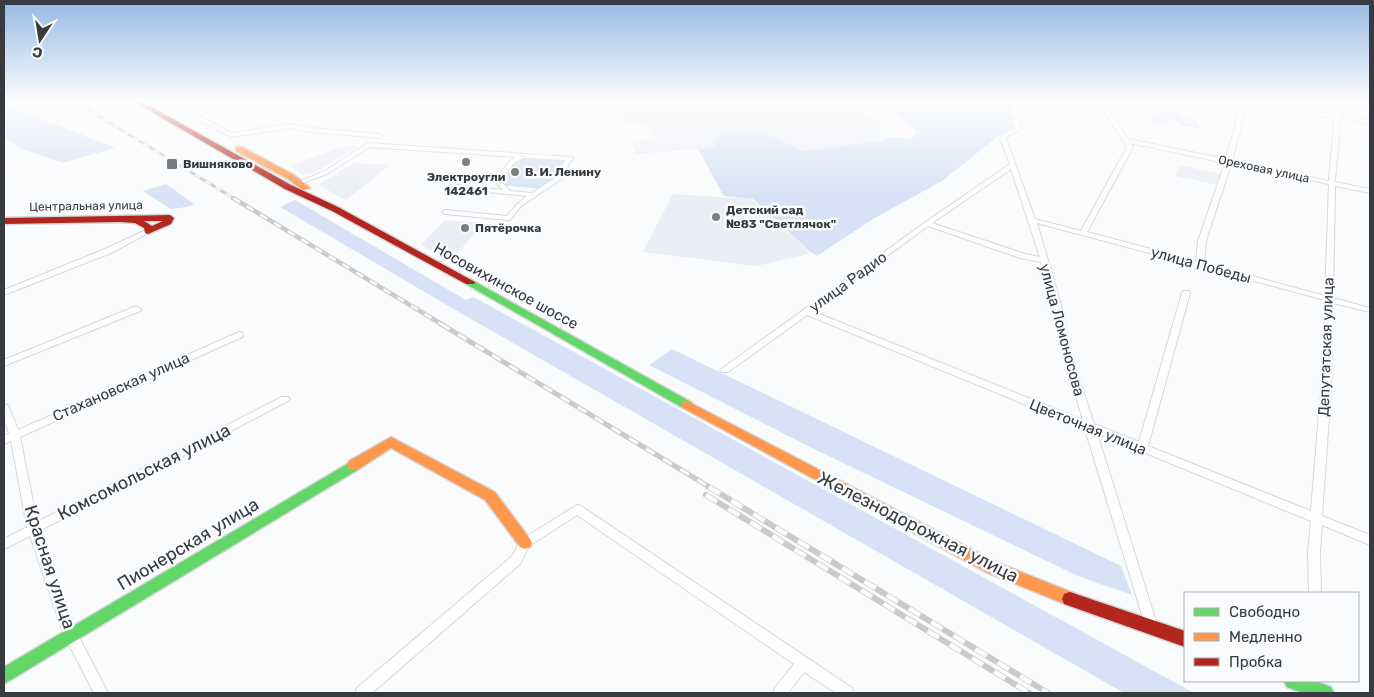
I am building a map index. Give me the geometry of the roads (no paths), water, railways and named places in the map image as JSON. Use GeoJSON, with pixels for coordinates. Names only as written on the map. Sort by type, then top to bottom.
{"type":"FeatureCollection","features":[{"type":"Feature","properties":{"kind":"main road","name":"Носовихинское шоссе"},"geometry":{"type":"LineString","coordinates":[[195,133],[293,185]]}},
{"type":"Feature","properties":{"kind":"main road","name":"Носовихинское шоссе"},"geometry":{"type":"LineString","coordinates":[[205,133],[335,209],[528,313],[661,391]]}},
{"type":"Feature","properties":{"kind":"main road"},"geometry":{"type":"LineString","coordinates":[[120,219],[142,223],[148,227],[148,231]]}},
{"type":"Feature","properties":{"kind":"main road","name":"Центральная улица"},"geometry":{"type":"LineString","coordinates":[[4,221],[168,219],[148,231]]}},
{"type":"Feature","properties":{"kind":"main road","name":"Железнодорожная улица"},"geometry":{"type":"LineString","coordinates":[[661,391],[990,567],[1070,600],[1184,639]]}},
{"type":"Feature","properties":{"kind":"main road","name":"Пионерская улица"},"geometry":{"type":"LineString","coordinates":[[4,676],[391,442],[490,496],[525,543]]}},
{"type":"Feature","properties":{"kind":"main road"},"geometry":{"type":"LineString","coordinates":[[1296,682],[1325,693]]}},
{"type":"Feature","properties":{"kind":"street"},"geometry":{"type":"LineString","coordinates":[[226,133],[231,135],[247,133]]}},
{"type":"Feature","properties":{"kind":"street"},"geometry":{"type":"LineString","coordinates":[[341,133],[380,136]]}},
{"type":"Feature","properties":{"kind":"street","name":"улица Ломоносова"},"geometry":{"type":"LineString","coordinates":[[1010,133],[1003,138],[1032,220],[1061,321],[1068,356],[1152,629]]}},
{"type":"Feature","properties":{"kind":"street"},"geometry":{"type":"LineString","coordinates":[[1083,233],[1130,147],[1122,133]]}},
{"type":"Feature","properties":{"kind":"street"},"geometry":{"type":"LineString","coordinates":[[1200,264],[1199,257],[1203,239],[1236,133]]}},
{"type":"Feature","properties":{"kind":"street","name":"Депутатская улица"},"geometry":{"type":"LineString","coordinates":[[1315,592],[1314,552],[1326,389],[1332,183],[1337,133]]}},
{"type":"Feature","properties":{"kind":"street","name":"Ореховая улица"},"geometry":{"type":"LineString","coordinates":[[1128,141],[1370,191]]}},
{"type":"Feature","properties":{"kind":"street"},"geometry":{"type":"LineString","coordinates":[[293,185],[327,172],[368,145],[569,159],[561,177],[520,204],[509,218],[445,212]]}},
{"type":"Feature","properties":{"kind":"street"},"geometry":{"type":"LineString","coordinates":[[520,204],[497,180],[513,161],[524,156]]}},
{"type":"Feature","properties":{"kind":"street","name":"улица Радио"},"geometry":{"type":"LineString","coordinates":[[725,370],[927,224],[1013,165]]}},
{"type":"Feature","properties":{"kind":"street"},"geometry":{"type":"LineString","coordinates":[[457,187],[532,195]]}},
{"type":"Feature","properties":{"kind":"street","name":"улица Победы"},"geometry":{"type":"LineString","coordinates":[[1032,220],[1370,310]]}},
{"type":"Feature","properties":{"kind":"street"},"geometry":{"type":"LineString","coordinates":[[927,224],[1023,256],[1044,260]]}},
{"type":"Feature","properties":{"kind":"street","name":"Центральная улица"},"geometry":{"type":"LineString","coordinates":[[4,293],[108,251],[148,231]]}},
{"type":"Feature","properties":{"kind":"street"},"geometry":{"type":"LineString","coordinates":[[1142,449],[1186,293]]}},
{"type":"Feature","properties":{"kind":"street"},"geometry":{"type":"LineString","coordinates":[[4,363],[138,309]]}},
{"type":"Feature","properties":{"kind":"street","name":"Цветочная улица"},"geometry":{"type":"LineString","coordinates":[[807,312],[1370,540]]}},
{"type":"Feature","properties":{"kind":"street","name":"Стахановская улица"},"geometry":{"type":"LineString","coordinates":[[4,440],[239,335]]}},
{"type":"Feature","properties":{"kind":"street","name":"Комсомольская улица"},"geometry":{"type":"LineString","coordinates":[[4,544],[285,399]]}},
{"type":"Feature","properties":{"kind":"street","name":"Красная улица"},"geometry":{"type":"LineString","coordinates":[[4,407],[16,435],[33,529],[71,635],[101,693]]}},
{"type":"Feature","properties":{"kind":"street"},"geometry":{"type":"LineString","coordinates":[[362,693],[516,560],[525,543],[577,509],[847,693]]}},
{"type":"Feature","properties":{"kind":"street"},"geometry":{"type":"LineString","coordinates":[[780,693],[803,663]]}},
{"type":"Feature","properties":{"kind":"railway"},"geometry":{"type":"LineString","coordinates":[[126,133],[235,199]]}},
{"type":"Feature","properties":{"kind":"railway"},"geometry":{"type":"LineString","coordinates":[[233,198],[443,325]]}},
{"type":"Feature","properties":{"kind":"railway"},"geometry":{"type":"LineString","coordinates":[[441,324],[711,488]]}},
{"type":"Feature","properties":{"kind":"railway"},"geometry":{"type":"LineString","coordinates":[[709,487],[1048,693]]}},
{"type":"Feature","properties":{"kind":"railway"},"geometry":{"type":"LineString","coordinates":[[706,495],[1029,693]]}},
{"type":"Feature","properties":{"kind":"place","name":"Электроугли 142461"},"geometry":{"type":"Point","coordinates":[466,162]}},
{"type":"Feature","properties":{"kind":"place","name":"Вишняково"},"geometry":{"type":"Point","coordinates":[172,164]}},
{"type":"Feature","properties":{"kind":"place","name":"В. И. Ленину"},"geometry":{"type":"Point","coordinates":[515,172]}},
{"type":"Feature","properties":{"kind":"place","name":"Детский сад №83 \"Светлячок\""},"geometry":{"type":"Point","coordinates":[716,217]}},
{"type":"Feature","properties":{"kind":"place","name":"Пятёрочка"},"geometry":{"type":"Point","coordinates":[465,228]}}]}
